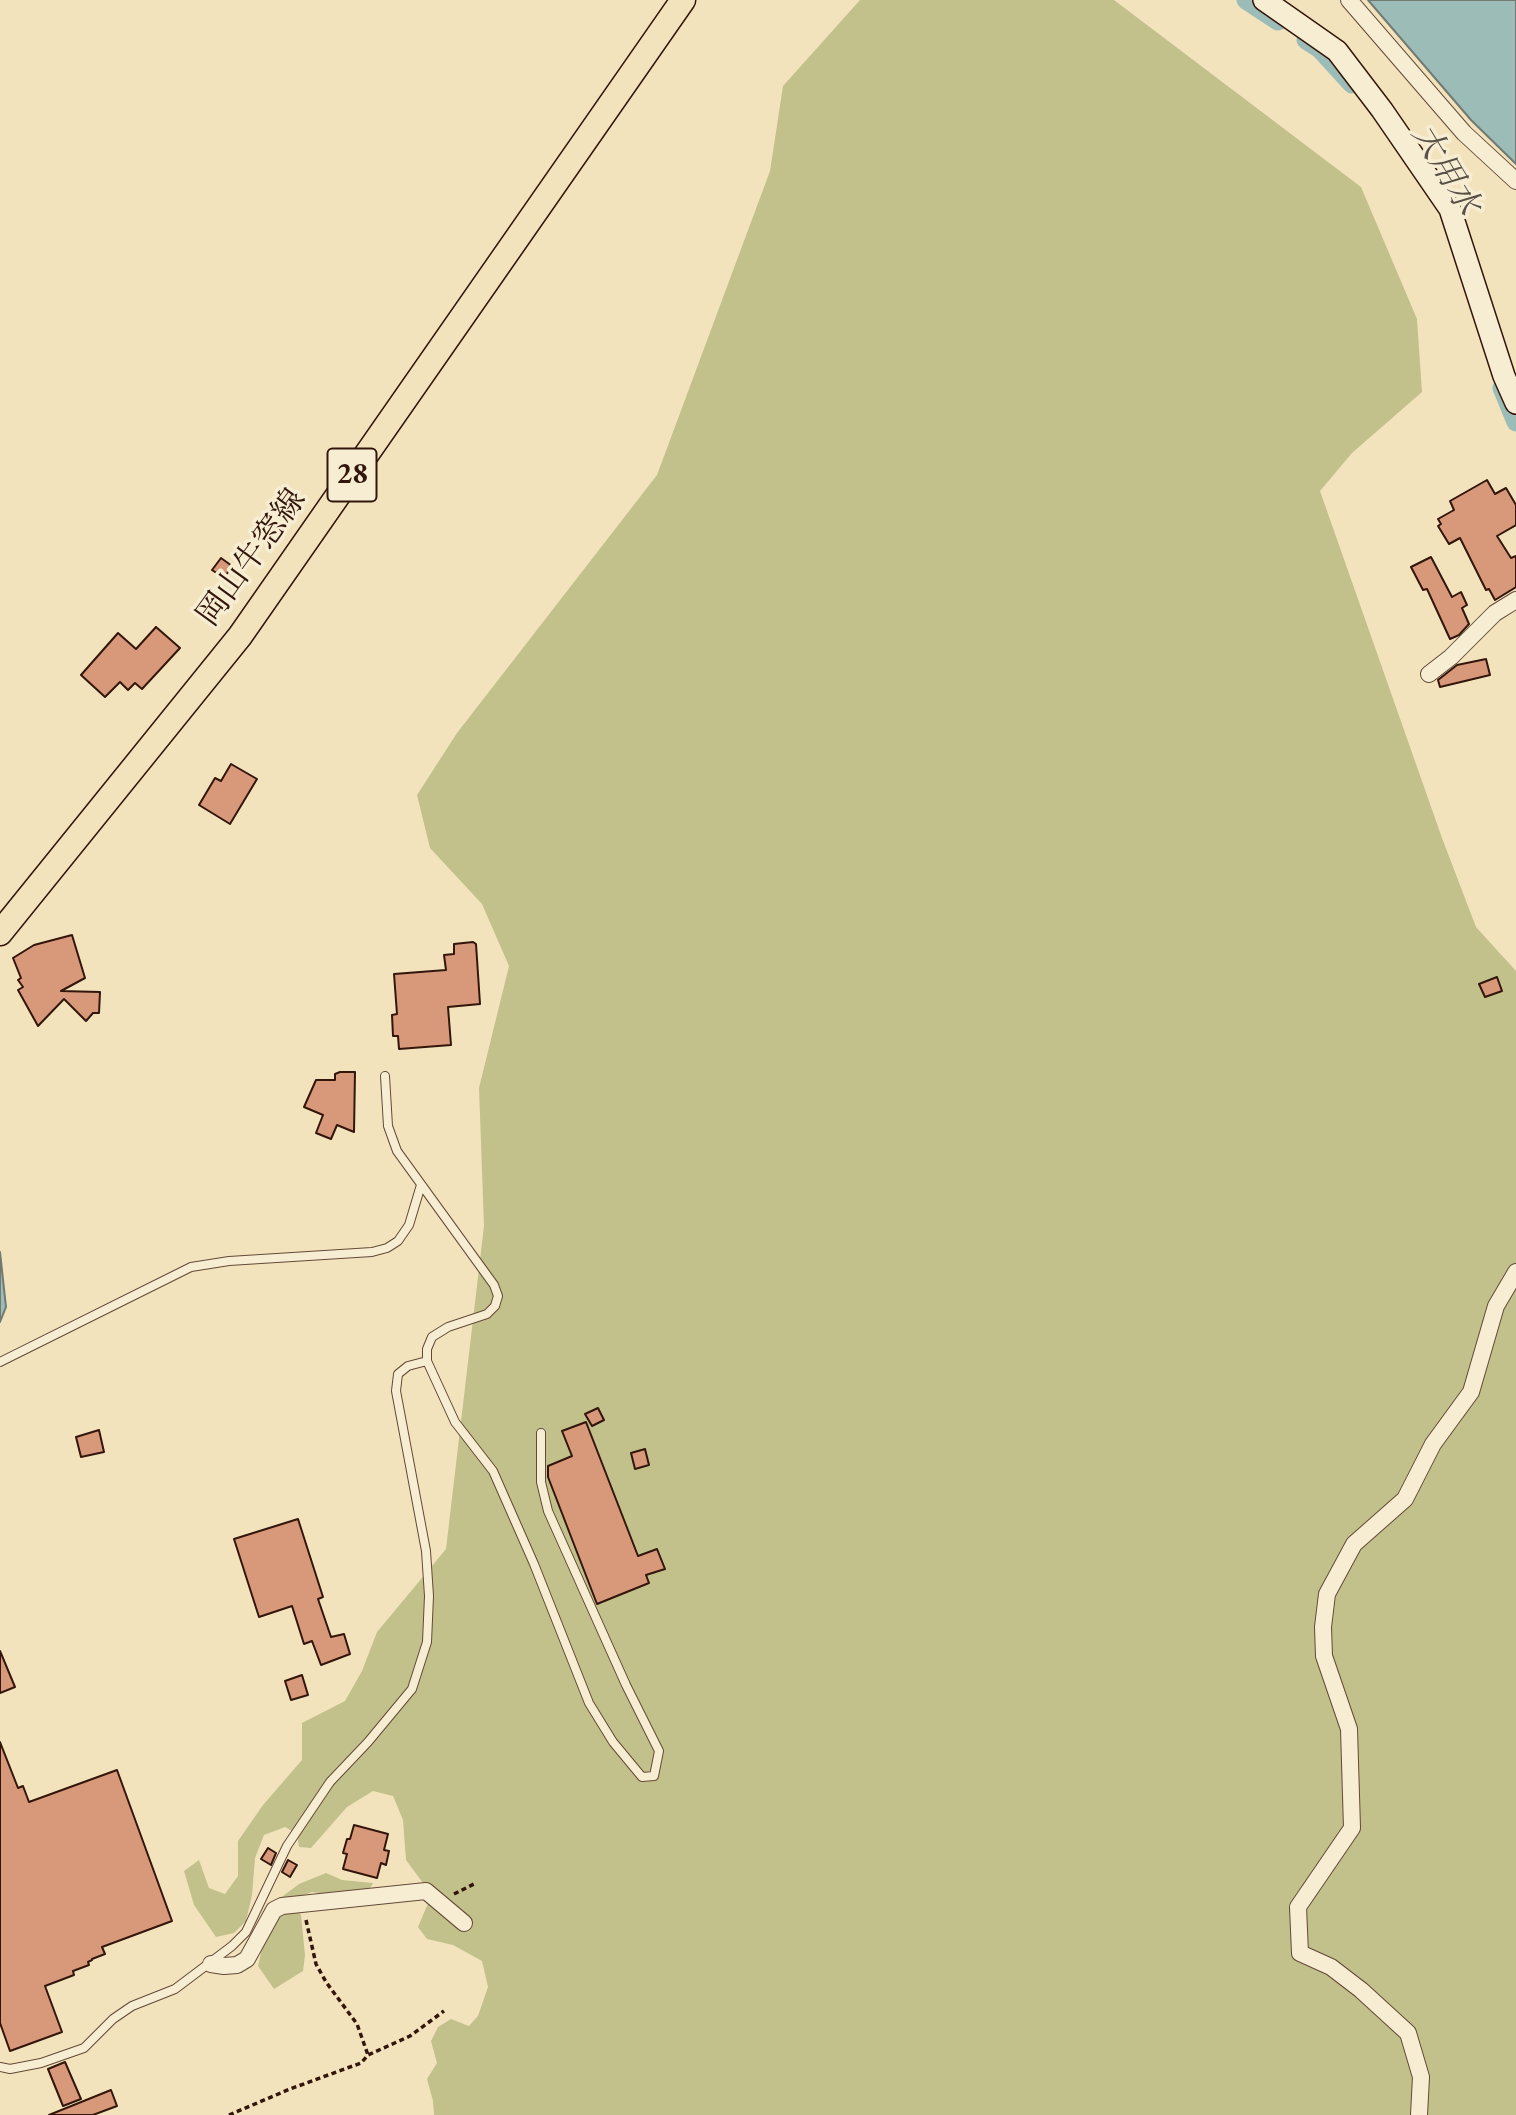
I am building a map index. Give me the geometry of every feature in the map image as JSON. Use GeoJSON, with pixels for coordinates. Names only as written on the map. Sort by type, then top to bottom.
{"type":"FeatureCollection","features":[{"type":"Feature","properties":{"kind":"main road","name":"岡山牛窓線"},"geometry":{"type":"LineString","coordinates":[[0,933],[240,636],[682,0]]}},
{"type":"Feature","properties":{"kind":"main road"},"geometry":{"type":"LineString","coordinates":[[1264,0],[1337,51],[1382,110],[1450,209],[1504,376],[1516,403]]}},
{"type":"Feature","properties":{"kind":"street"},"geometry":{"type":"LineString","coordinates":[[1349,0],[1464,133],[1516,181]]}},
{"type":"Feature","properties":{"kind":"street"},"geometry":{"type":"LineString","coordinates":[[1429,674],[1495,613],[1516,600]]}},
{"type":"Feature","properties":{"kind":"street"},"geometry":{"type":"LineString","coordinates":[[1419,2115],[1421,2077],[1408,2033],[1331,1967],[1300,1952],[1298,1908],[1352,1828],[1349,1729],[1324,1656],[1323,1628],[1327,1594],[1354,1544],[1405,1499],[1433,1444],[1471,1392],[1496,1306],[1516,1272]]}},
{"type":"Feature","properties":{"kind":"street"},"geometry":{"type":"LineString","coordinates":[[211,1964],[237,1965],[247,1959],[274,1910],[282,1906],[426,1891],[464,1923]]}},
{"type":"Feature","properties":{"kind":"lane"},"geometry":{"type":"LineString","coordinates":[[385,1076],[388,1126],[397,1151],[494,1285],[498,1296],[495,1306],[488,1314],[448,1327],[432,1337],[427,1349],[427,1361],[455,1422],[493,1471],[534,1564],[589,1703],[613,1742],[642,1777],[654,1776],[659,1751],[626,1685],[548,1511],[541,1482],[541,1433]]}},
{"type":"Feature","properties":{"kind":"lane"},"geometry":{"type":"LineString","coordinates":[[0,1362],[191,1267],[229,1261],[372,1252],[387,1248],[398,1241],[409,1225],[421,1185]]}},
{"type":"Feature","properties":{"kind":"lane"},"geometry":{"type":"LineString","coordinates":[[0,2067],[41,2063],[84,2048],[113,2019],[132,2006],[175,1989],[211,1964],[246,1932],[287,1846],[330,1782],[412,1689],[427,1642],[429,1596],[427,1562],[416,1490],[396,1391],[398,1374],[408,1366],[427,1361]]}},
{"type":"Feature","properties":{"kind":"path"},"geometry":{"type":"LineString","coordinates":[[304,1904],[309,1940],[316,1964],[357,2024],[369,2055]]}},
{"type":"Feature","properties":{"kind":"path"},"geometry":{"type":"LineString","coordinates":[[229,2115],[289,2089],[361,2063],[369,2055],[410,2036],[444,2011]]}},
{"type":"Feature","properties":{"kind":"shaded area"},"geometry":{"type":"Polygon","coordinates":[[[860,0],[1114,0],[1361,187],[1417,319],[1422,392],[1352,453],[1320,491],[1476,927],[1516,971],[1516,2115],[434,2115],[427,2079],[437,2063],[431,2041],[438,2027],[451,2019],[469,2026],[478,2016],[488,1987],[482,1961],[453,1945],[427,1939],[418,1927],[429,1901],[423,1883],[406,1860],[403,1820],[393,1796],[373,1791],[347,1807],[311,1848],[299,1847],[297,1834],[285,1827],[264,1835],[255,1858],[252,1895],[246,1921],[234,1933],[216,1937],[194,1905],[184,1871],[199,1860],[209,1888],[225,1894],[238,1876],[238,1841],[263,1805],[302,1760],[302,1723],[345,1701],[362,1671],[377,1632],[446,1549],[484,1226],[479,1088],[509,966],[482,904],[430,848],[417,795],[457,733],[657,475],[770,171],[783,86],[860,0]]]}},
{"type":"Feature","properties":{"kind":"shaded area"},"geometry":{"type":"Polygon","coordinates":[[[326,1873],[342,1880],[373,1883],[368,1892],[337,1896],[312,1892],[297,1898],[296,1908],[301,1915],[305,1955],[303,1971],[274,1989],[258,1966],[262,1949],[258,1923],[267,1908],[299,1884],[326,1873]]]}},
{"type":"Feature","properties":{"kind":"water"},"geometry":{"type":"Polygon","coordinates":[[[1368,0],[1516,0],[1516,164],[1471,120],[1368,0]]]}},
{"type":"Feature","properties":{"kind":"water"},"geometry":{"type":"Polygon","coordinates":[[[0,1252],[6,1307],[0,1322],[0,1252]]]}},
{"type":"Feature","properties":{"kind":"building"},"geometry":{"type":"Polygon","coordinates":[[[1487,480],[1495,494],[1506,488],[1516,505],[1516,525],[1497,536],[1511,558],[1516,556],[1516,587],[1495,600],[1489,589],[1486,590],[1460,538],[1449,544],[1438,526],[1441,524],[1438,519],[1454,510],[1450,501],[1487,480]]]}},
{"type":"Feature","properties":{"kind":"building"},"geometry":{"type":"Polygon","coordinates":[[[1431,557],[1452,597],[1461,592],[1467,605],[1462,608],[1469,624],[1459,635],[1450,639],[1427,589],[1423,590],[1411,567],[1431,557]]]}},
{"type":"Feature","properties":{"kind":"building"},"geometry":{"type":"Polygon","coordinates":[[[221,558],[232,566],[224,578],[212,570],[221,558]]]}},
{"type":"Feature","properties":{"kind":"building"},"geometry":{"type":"Polygon","coordinates":[[[156,627],[180,648],[142,689],[135,683],[128,690],[120,682],[105,697],[81,675],[118,633],[136,649],[156,627]]]}},
{"type":"Feature","properties":{"kind":"building"},"geometry":{"type":"Polygon","coordinates":[[[1486,659],[1490,675],[1440,687],[1438,680],[1457,665],[1486,659]]]}},
{"type":"Feature","properties":{"kind":"building"},"geometry":{"type":"Polygon","coordinates":[[[231,764],[257,779],[230,824],[199,805],[215,778],[221,781],[231,764]]]}},
{"type":"Feature","properties":{"kind":"building"},"geometry":{"type":"Polygon","coordinates":[[[72,935],[85,978],[61,991],[100,992],[99,1013],[93,1013],[86,1021],[64,999],[38,1026],[18,990],[23,987],[18,980],[21,978],[13,958],[34,945],[72,935]]]}},
{"type":"Feature","properties":{"kind":"building"},"geometry":{"type":"Polygon","coordinates":[[[454,944],[476,944],[480,1004],[448,1007],[451,1045],[399,1049],[398,1036],[393,1036],[392,1015],[397,1014],[394,974],[446,970],[444,955],[454,954],[454,944]]]}},
{"type":"Feature","properties":{"kind":"building"},"geometry":{"type":"Polygon","coordinates":[[[1497,977],[1502,991],[1485,997],[1479,984],[1497,977]]]}},
{"type":"Feature","properties":{"kind":"building"},"geometry":{"type":"Polygon","coordinates":[[[355,1072],[354,1132],[337,1125],[331,1139],[316,1133],[323,1115],[304,1107],[316,1080],[335,1080],[335,1074],[355,1072]]]}},
{"type":"Feature","properties":{"kind":"building"},"geometry":{"type":"Polygon","coordinates":[[[598,1408],[604,1420],[592,1426],[585,1414],[598,1408]]]}},
{"type":"Feature","properties":{"kind":"building"},"geometry":{"type":"Polygon","coordinates":[[[586,1422],[638,1556],[657,1549],[665,1569],[646,1575],[649,1583],[597,1604],[548,1477],[548,1466],[572,1456],[562,1431],[586,1422]]]}},
{"type":"Feature","properties":{"kind":"building"},"geometry":{"type":"Polygon","coordinates":[[[99,1430],[104,1452],[81,1457],[76,1437],[99,1430]]]}},
{"type":"Feature","properties":{"kind":"building"},"geometry":{"type":"Polygon","coordinates":[[[645,1449],[649,1465],[635,1469],[631,1453],[645,1449]]]}},
{"type":"Feature","properties":{"kind":"building"},"geometry":{"type":"Polygon","coordinates":[[[298,1519],[323,1597],[318,1599],[331,1637],[344,1634],[350,1654],[321,1665],[312,1641],[304,1644],[292,1606],[259,1617],[234,1539],[298,1519]]]}},
{"type":"Feature","properties":{"kind":"building"},"geometry":{"type":"Polygon","coordinates":[[[0,1651],[15,1687],[0,1693],[0,1651]]]}},
{"type":"Feature","properties":{"kind":"building"},"geometry":{"type":"Polygon","coordinates":[[[302,1675],[308,1695],[291,1700],[285,1681],[302,1675]]]}},
{"type":"Feature","properties":{"kind":"building"},"geometry":{"type":"Polygon","coordinates":[[[0,1742],[18,1788],[23,1786],[29,1802],[117,1770],[172,1921],[102,1947],[105,1954],[92,1959],[88,1962],[89,1965],[73,1971],[74,1975],[45,1986],[62,2032],[10,2051],[0,2023],[0,1742]]]}},
{"type":"Feature","properties":{"kind":"building"},"geometry":{"type":"Polygon","coordinates":[[[354,1825],[388,1834],[384,1850],[389,1851],[386,1865],[381,1863],[377,1878],[343,1869],[347,1854],[343,1853],[354,1825]]]}},
{"type":"Feature","properties":{"kind":"building"},"geometry":{"type":"Polygon","coordinates":[[[268,1848],[276,1853],[271,1865],[261,1859],[268,1848]]]}},
{"type":"Feature","properties":{"kind":"building"},"geometry":{"type":"Polygon","coordinates":[[[288,1860],[297,1865],[290,1877],[282,1872],[288,1860]]]}},
{"type":"Feature","properties":{"kind":"building"},"geometry":{"type":"Polygon","coordinates":[[[65,2062],[81,2099],[63,2106],[48,2069],[65,2062]]]}},
{"type":"Feature","properties":{"kind":"building"},"geometry":{"type":"Polygon","coordinates":[[[111,2090],[117,2106],[93,2115],[49,2115],[111,2090]]]}},
{"type":"Feature","properties":{"kind":"waterway","name":"大用水"},"geometry":{"type":"LineString","coordinates":[[1246,0],[1278,21]]}},
{"type":"Feature","properties":{"kind":"waterway","name":"大用水"},"geometry":{"type":"LineString","coordinates":[[1306,40],[1320,49],[1352,84]]}},
{"type":"Feature","properties":{"kind":"waterway","name":"大用水"},"geometry":{"type":"LineString","coordinates":[[1502,388],[1516,422]]}}]}
